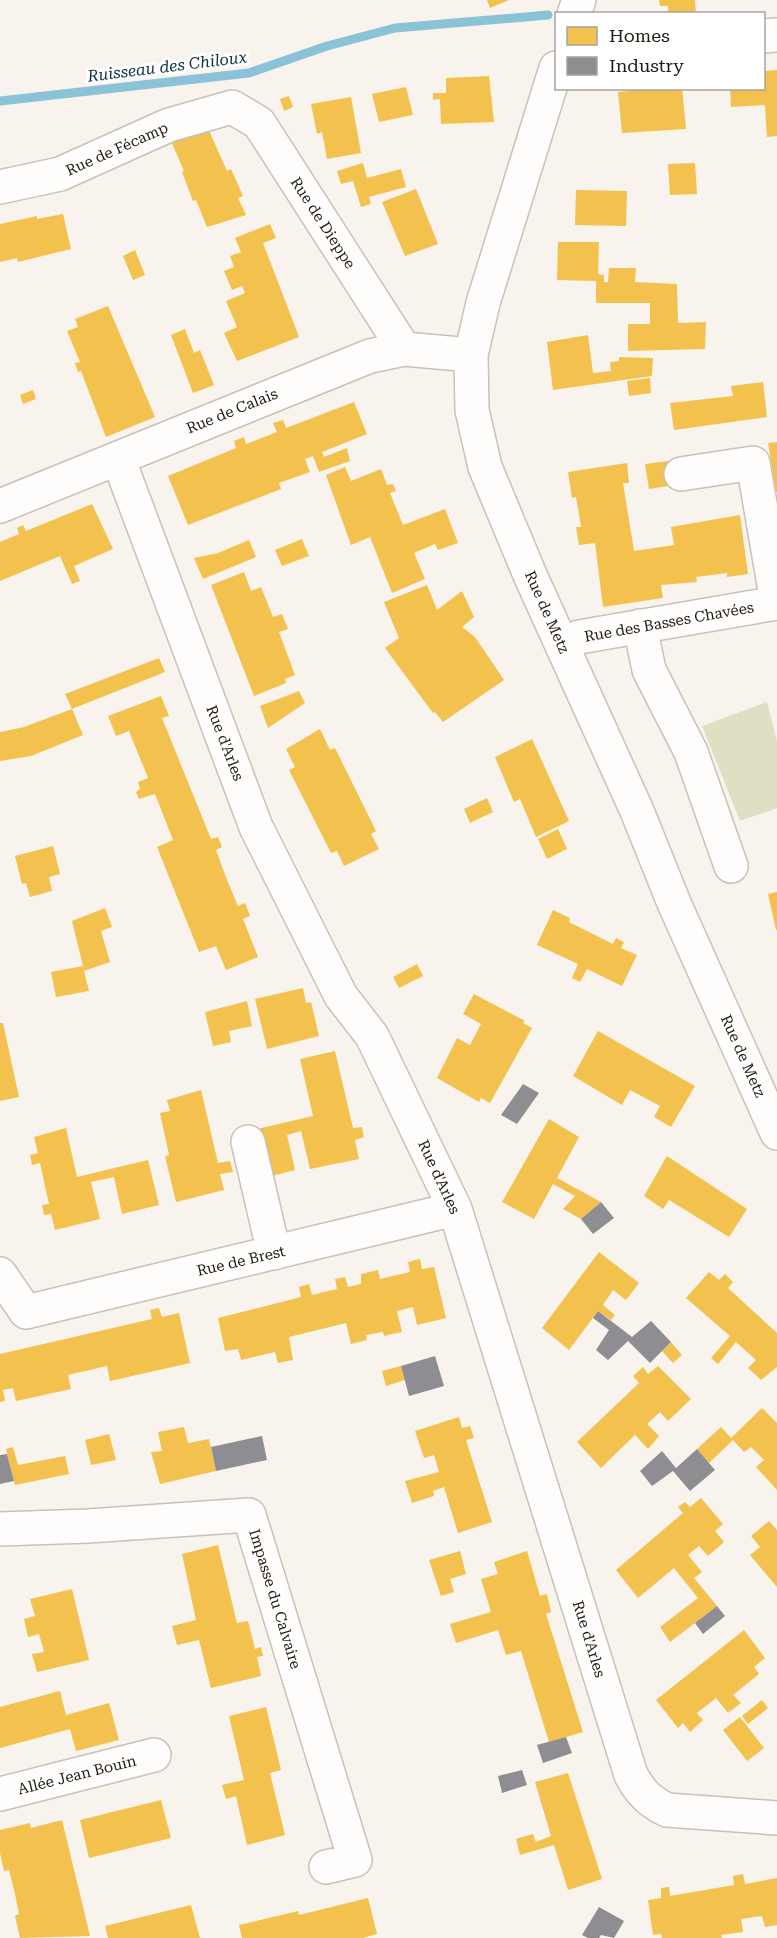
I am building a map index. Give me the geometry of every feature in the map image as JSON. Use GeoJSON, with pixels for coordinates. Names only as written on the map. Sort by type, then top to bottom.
{"type":"FeatureCollection","features":[{"type":"Feature","properties":{"kind":"street","name":"Rue de Metz"},"geometry":{"type":"LineString","coordinates":[[555,71],[489,281],[471,355],[472,410],[485,467],[777,1133]]}},
{"type":"Feature","properties":{"kind":"street","name":"Rue de Fécamp"},"geometry":{"type":"LineString","coordinates":[[0,188],[60,174],[169,125],[232,107]]}},
{"type":"Feature","properties":{"kind":"street","name":"Rue de Dieppe"},"geometry":{"type":"LineString","coordinates":[[232,107],[260,123],[404,349]]}},
{"type":"Feature","properties":{"kind":"street","name":"Rue de Calais"},"geometry":{"type":"LineString","coordinates":[[0,506],[370,356],[404,349],[471,355]]}},
{"type":"Feature","properties":{"kind":"street","name":"Rue d'Arles"},"geometry":{"type":"LineString","coordinates":[[118,458],[256,826],[341,996],[372,1036],[455,1209],[631,1775],[640,1791],[652,1803],[667,1810],[777,1818]]}},
{"type":"Feature","properties":{"kind":"street"},"geometry":{"type":"LineString","coordinates":[[681,474],[753,463],[777,602]]}},
{"type":"Feature","properties":{"kind":"street","name":"Rue des Basses Chavées"},"geometry":{"type":"LineString","coordinates":[[562,644],[579,637],[777,602]]}},
{"type":"Feature","properties":{"kind":"street"},"geometry":{"type":"LineString","coordinates":[[640,626],[649,670],[691,752],[731,866]]}},
{"type":"Feature","properties":{"kind":"street"},"geometry":{"type":"LineString","coordinates":[[248,1142],[274,1253]]}},
{"type":"Feature","properties":{"kind":"street","name":"Rue de Brest"},"geometry":{"type":"LineString","coordinates":[[0,1274],[13,1316],[455,1209]]}},
{"type":"Feature","properties":{"kind":"street","name":"Impasse du Calvaire"},"geometry":{"type":"LineString","coordinates":[[0,1529],[88,1526],[249,1515],[355,1860],[326,1867]]}},
{"type":"Feature","properties":{"kind":"street","name":"Allée Jean Bouin"},"geometry":{"type":"LineString","coordinates":[[0,1794],[154,1755]]}},
{"type":"Feature","properties":{"kind":"green space"},"geometry":{"type":"Polygon","coordinates":[[[767,702],[777,741],[777,808],[740,821],[702,726],[767,702]]]}},
{"type":"Feature","properties":{"kind":"building: Homes"},"geometry":{"type":"Polygon","coordinates":[[[487,0],[509,0],[490,8],[487,0]]]}},
{"type":"Feature","properties":{"kind":"building: Homes"},"geometry":{"type":"Polygon","coordinates":[[[659,0],[695,0],[696,12],[668,12],[668,6],[660,6],[659,0]]]}},
{"type":"Feature","properties":{"kind":"building: Homes"},"geometry":{"type":"Polygon","coordinates":[[[777,70],[777,136],[767,137],[765,105],[731,107],[730,90],[765,90],[765,71],[777,70]]]}},
{"type":"Feature","properties":{"kind":"building: Homes"},"geometry":{"type":"Polygon","coordinates":[[[489,76],[494,122],[441,124],[440,99],[433,100],[433,93],[446,93],[446,78],[489,76]]]}},
{"type":"Feature","properties":{"kind":"building: Homes"},"geometry":{"type":"Polygon","coordinates":[[[406,87],[413,115],[379,122],[372,94],[406,87]]]}},
{"type":"Feature","properties":{"kind":"building: Homes"},"geometry":{"type":"Polygon","coordinates":[[[682,90],[686,129],[622,133],[618,92],[682,90]]]}},
{"type":"Feature","properties":{"kind":"building: Homes"},"geometry":{"type":"Polygon","coordinates":[[[289,96],[293,107],[284,111],[280,99],[289,96]]]}},
{"type":"Feature","properties":{"kind":"building: Homes"},"geometry":{"type":"Polygon","coordinates":[[[351,97],[361,153],[327,159],[322,132],[317,134],[311,104],[351,97]]]}},
{"type":"Feature","properties":{"kind":"building: Homes"},"geometry":{"type":"Polygon","coordinates":[[[207,126],[227,171],[231,169],[243,196],[238,198],[246,215],[207,227],[196,200],[193,201],[182,172],[184,171],[171,141],[207,126]]]}},
{"type":"Feature","properties":{"kind":"building: Homes"},"geometry":{"type":"Polygon","coordinates":[[[363,163],[367,178],[401,169],[406,187],[369,197],[371,204],[361,207],[353,181],[341,184],[337,171],[363,163]]]}},
{"type":"Feature","properties":{"kind":"building: Homes"},"geometry":{"type":"Polygon","coordinates":[[[695,163],[697,194],[670,195],[668,164],[695,163]]]}},
{"type":"Feature","properties":{"kind":"building: Homes"},"geometry":{"type":"Polygon","coordinates":[[[416,189],[438,244],[405,256],[382,202],[416,189]]]}},
{"type":"Feature","properties":{"kind":"building: Homes"},"geometry":{"type":"Polygon","coordinates":[[[576,190],[627,191],[626,226],[575,225],[576,190]]]}},
{"type":"Feature","properties":{"kind":"building: Homes"},"geometry":{"type":"Polygon","coordinates":[[[63,214],[71,249],[18,262],[17,258],[0,262],[0,224],[37,216],[37,219],[63,214]]]}},
{"type":"Feature","properties":{"kind":"building: Homes"},"geometry":{"type":"Polygon","coordinates":[[[270,224],[276,238],[263,243],[299,337],[237,361],[224,333],[237,327],[226,301],[245,293],[242,286],[232,290],[224,271],[234,267],[230,256],[241,252],[235,238],[270,224]]]}},
{"type":"Feature","properties":{"kind":"building: Homes"},"geometry":{"type":"Polygon","coordinates":[[[558,242],[599,242],[598,274],[604,275],[604,282],[608,282],[609,268],[636,268],[635,282],[677,284],[678,323],[706,322],[705,349],[628,351],[628,324],[650,324],[650,303],[596,303],[596,281],[557,280],[558,242]]]}},
{"type":"Feature","properties":{"kind":"building: Homes"},"geometry":{"type":"Polygon","coordinates":[[[135,250],[145,275],[133,280],[123,256],[135,250]]]}},
{"type":"Feature","properties":{"kind":"building: Homes"},"geometry":{"type":"Polygon","coordinates":[[[108,306],[155,417],[106,437],[81,371],[78,372],[75,363],[80,362],[67,331],[78,327],[75,319],[108,306]]]}},
{"type":"Feature","properties":{"kind":"building: Homes"},"geometry":{"type":"Polygon","coordinates":[[[185,329],[194,353],[200,350],[214,385],[193,393],[171,335],[185,329]]]}},
{"type":"Feature","properties":{"kind":"building: Homes"},"geometry":{"type":"Polygon","coordinates":[[[588,335],[593,373],[611,371],[610,362],[619,361],[619,357],[653,358],[652,376],[553,390],[547,342],[588,335]]]}},
{"type":"Feature","properties":{"kind":"building: Homes"},"geometry":{"type":"Polygon","coordinates":[[[650,378],[651,393],[629,396],[627,381],[650,378]]]}},
{"type":"Feature","properties":{"kind":"building: Homes"},"geometry":{"type":"Polygon","coordinates":[[[763,382],[767,417],[674,430],[670,403],[733,396],[731,386],[763,382]]]}},
{"type":"Feature","properties":{"kind":"building: Homes"},"geometry":{"type":"Polygon","coordinates":[[[33,390],[36,399],[23,404],[20,395],[33,390]]]}},
{"type":"Feature","properties":{"kind":"building: Homes"},"geometry":{"type":"Polygon","coordinates":[[[354,402],[367,434],[322,452],[324,457],[347,448],[350,461],[319,472],[313,456],[305,459],[310,472],[279,483],[281,489],[188,525],[168,476],[236,448],[234,441],[244,437],[246,444],[277,432],[273,423],[283,420],[286,428],[354,402]]]}},
{"type":"Feature","properties":{"kind":"building: Homes"},"geometry":{"type":"Polygon","coordinates":[[[777,442],[777,492],[776,492],[768,443],[777,442]]]}},
{"type":"Feature","properties":{"kind":"building: Homes"},"geometry":{"type":"Polygon","coordinates":[[[669,461],[674,485],[649,489],[645,464],[669,461]]]}},
{"type":"Feature","properties":{"kind":"building: Homes"},"geometry":{"type":"Polygon","coordinates":[[[627,463],[629,483],[623,483],[634,551],[674,545],[671,527],[740,515],[748,574],[727,577],[727,573],[696,577],[697,582],[661,585],[663,598],[603,607],[595,543],[579,545],[576,527],[581,527],[576,497],[572,498],[568,472],[627,463]]]}},
{"type":"Feature","properties":{"kind":"building: Homes"},"geometry":{"type":"Polygon","coordinates":[[[345,467],[351,481],[381,469],[387,485],[393,484],[396,491],[390,493],[403,525],[445,509],[458,543],[438,550],[435,544],[414,553],[425,579],[392,593],[370,537],[351,545],[326,475],[345,467]]]}},
{"type":"Feature","properties":{"kind":"building: Homes"},"geometry":{"type":"Polygon","coordinates":[[[92,504],[113,549],[74,566],[80,581],[72,584],[60,556],[0,581],[0,542],[19,534],[17,528],[23,525],[26,531],[92,504]]]}},
{"type":"Feature","properties":{"kind":"building: Homes"},"geometry":{"type":"Polygon","coordinates":[[[302,539],[309,556],[282,566],[275,550],[302,539]]]}},
{"type":"Feature","properties":{"kind":"building: Homes"},"geometry":{"type":"Polygon","coordinates":[[[249,540],[256,557],[203,579],[194,558],[218,553],[249,540]]]}},
{"type":"Feature","properties":{"kind":"building: Homes"},"geometry":{"type":"Polygon","coordinates":[[[244,572],[251,591],[261,587],[273,617],[282,614],[288,629],[279,632],[295,675],[285,679],[286,683],[254,696],[211,585],[244,572]]]}},
{"type":"Feature","properties":{"kind":"building: Homes"},"geometry":{"type":"Polygon","coordinates":[[[427,585],[437,610],[462,591],[474,617],[462,627],[475,637],[504,680],[443,722],[435,712],[433,713],[385,648],[399,638],[384,602],[427,585]]]}},
{"type":"Feature","properties":{"kind":"building: Homes"},"geometry":{"type":"Polygon","coordinates":[[[159,658],[165,672],[72,709],[65,694],[159,658]]]}},
{"type":"Feature","properties":{"kind":"building: Homes"},"geometry":{"type":"Polygon","coordinates":[[[299,691],[305,703],[268,728],[260,706],[299,691]]]}},
{"type":"Feature","properties":{"kind":"building: Homes"},"geometry":{"type":"Polygon","coordinates":[[[161,696],[169,716],[162,718],[211,839],[218,837],[222,847],[216,850],[227,880],[238,906],[245,903],[250,916],[243,919],[258,957],[226,970],[216,946],[199,952],[157,847],[173,840],[155,794],[139,799],[136,792],[140,789],[138,782],[148,778],[129,731],[116,736],[108,716],[161,696]]]}},
{"type":"Feature","properties":{"kind":"building: Homes"},"geometry":{"type":"Polygon","coordinates":[[[72,709],[83,735],[31,756],[0,761],[0,732],[24,727],[72,709]]]}},
{"type":"Feature","properties":{"kind":"building: Homes"},"geometry":{"type":"Polygon","coordinates":[[[320,729],[330,750],[335,748],[376,831],[371,834],[379,849],[344,866],[337,851],[331,853],[289,770],[295,767],[286,749],[320,729]]]}},
{"type":"Feature","properties":{"kind":"building: Homes"},"geometry":{"type":"Polygon","coordinates":[[[532,739],[569,821],[536,837],[520,799],[514,802],[495,757],[532,739]]]}},
{"type":"Feature","properties":{"kind":"building: Homes"},"geometry":{"type":"Polygon","coordinates":[[[487,798],[493,812],[470,823],[464,809],[487,798]]]}},
{"type":"Feature","properties":{"kind":"building: Homes"},"geometry":{"type":"Polygon","coordinates":[[[558,829],[567,849],[547,859],[538,839],[558,829]]]}},
{"type":"Feature","properties":{"kind":"building: Homes"},"geometry":{"type":"Polygon","coordinates":[[[53,846],[60,874],[49,877],[52,891],[30,897],[26,883],[22,884],[15,856],[53,846]]]}},
{"type":"Feature","properties":{"kind":"building: Homes"},"geometry":{"type":"Polygon","coordinates":[[[777,892],[777,930],[776,930],[768,894],[777,892]]]}},
{"type":"Feature","properties":{"kind":"building: Homes"},"geometry":{"type":"Polygon","coordinates":[[[105,908],[112,927],[101,931],[110,962],[84,971],[89,991],[56,997],[51,972],[83,966],[72,921],[105,908]]]}},
{"type":"Feature","properties":{"kind":"building: Homes"},"geometry":{"type":"Polygon","coordinates":[[[553,910],[570,918],[569,922],[613,944],[616,938],[624,942],[621,948],[637,955],[622,986],[587,969],[580,982],[572,978],[578,964],[537,945],[553,910]]]}},
{"type":"Feature","properties":{"kind":"building: Homes"},"geometry":{"type":"Polygon","coordinates":[[[417,964],[423,976],[399,988],[393,977],[417,964]]]}},
{"type":"Feature","properties":{"kind":"building: Homes"},"geometry":{"type":"Polygon","coordinates":[[[303,988],[306,1003],[311,1002],[319,1036],[267,1049],[255,999],[303,988]]]}},
{"type":"Feature","properties":{"kind":"building: Homes"},"geometry":{"type":"Polygon","coordinates":[[[474,994],[525,1021],[523,1023],[532,1028],[490,1103],[481,1098],[479,1102],[437,1078],[457,1038],[470,1045],[481,1024],[463,1014],[474,994]]]}},
{"type":"Feature","properties":{"kind":"building: Homes"},"geometry":{"type":"Polygon","coordinates":[[[247,1001],[252,1026],[229,1031],[231,1042],[213,1046],[205,1012],[247,1001]]]}},
{"type":"Feature","properties":{"kind":"building: Homes"},"geometry":{"type":"Polygon","coordinates":[[[0,1023],[3,1023],[19,1097],[0,1101],[0,1023]]]}},
{"type":"Feature","properties":{"kind":"building: Homes"},"geometry":{"type":"Polygon","coordinates":[[[598,1031],[695,1086],[671,1127],[654,1117],[660,1106],[630,1090],[622,1105],[573,1076],[598,1031]]]}},
{"type":"Feature","properties":{"kind":"building: Homes"},"geometry":{"type":"Polygon","coordinates":[[[335,1051],[353,1128],[362,1127],[364,1137],[355,1140],[359,1159],[310,1169],[301,1131],[287,1135],[295,1170],[264,1178],[253,1130],[313,1116],[300,1059],[335,1051]]]}},
{"type":"Feature","properties":{"kind":"building: Homes"},"geometry":{"type":"Polygon","coordinates":[[[201,1090],[218,1163],[230,1161],[233,1172],[220,1174],[224,1190],[176,1202],[165,1156],[169,1155],[160,1113],[170,1111],[167,1100],[201,1090]]]}},
{"type":"Feature","properties":{"kind":"building: Homes"},"geometry":{"type":"Polygon","coordinates":[[[549,1119],[579,1137],[557,1178],[601,1202],[581,1219],[563,1209],[575,1196],[553,1184],[534,1219],[502,1202],[549,1119]]]}},
{"type":"Feature","properties":{"kind":"building: Homes"},"geometry":{"type":"Polygon","coordinates":[[[66,1128],[77,1177],[148,1160],[159,1205],[122,1214],[114,1177],[91,1182],[100,1219],[55,1230],[51,1214],[44,1215],[42,1205],[49,1204],[40,1163],[32,1165],[30,1155],[38,1153],[34,1137],[66,1128]]]}},
{"type":"Feature","properties":{"kind":"building: Homes"},"geometry":{"type":"Polygon","coordinates":[[[667,1156],[747,1209],[729,1237],[669,1200],[663,1209],[644,1196],[667,1156]]]}},
{"type":"Feature","properties":{"kind":"building: Homes"},"geometry":{"type":"Polygon","coordinates":[[[599,1252],[639,1283],[626,1300],[613,1290],[603,1305],[615,1315],[611,1320],[598,1311],[569,1350],[542,1328],[599,1252]]]}},
{"type":"Feature","properties":{"kind":"building: Homes"},"geometry":{"type":"Polygon","coordinates":[[[420,1259],[422,1269],[434,1267],[446,1318],[417,1325],[413,1307],[397,1311],[402,1332],[384,1336],[383,1332],[366,1335],[367,1340],[351,1344],[346,1323],[289,1337],[293,1360],[278,1363],[275,1352],[241,1360],[238,1349],[225,1351],[218,1318],[301,1297],[299,1287],[309,1284],[312,1295],[337,1289],[335,1279],[345,1277],[348,1287],[361,1284],[361,1274],[378,1270],[380,1279],[410,1272],[408,1262],[420,1259]]]}},
{"type":"Feature","properties":{"kind":"building: Homes"},"geometry":{"type":"Polygon","coordinates":[[[709,1272],[719,1280],[725,1274],[733,1282],[728,1288],[777,1333],[777,1367],[761,1380],[748,1368],[756,1360],[736,1342],[718,1364],[711,1358],[730,1336],[686,1298],[709,1272]]]}},
{"type":"Feature","properties":{"kind":"building: Homes"},"geometry":{"type":"Polygon","coordinates":[[[159,1308],[162,1317],[179,1313],[190,1363],[110,1381],[107,1366],[68,1375],[71,1389],[16,1401],[13,1388],[3,1390],[5,1401],[0,1402],[0,1354],[152,1319],[150,1310],[159,1308]]]}},
{"type":"Feature","properties":{"kind":"building: Homes"},"geometry":{"type":"Polygon","coordinates":[[[671,1342],[682,1355],[673,1363],[662,1351],[671,1342]]]}},
{"type":"Feature","properties":{"kind":"building: Homes"},"geometry":{"type":"Polygon","coordinates":[[[401,1366],[405,1380],[386,1386],[382,1371],[401,1366]]]}},
{"type":"Feature","properties":{"kind":"building: Homes"},"geometry":{"type":"Polygon","coordinates":[[[658,1366],[691,1399],[668,1421],[660,1412],[647,1424],[659,1436],[648,1449],[635,1435],[601,1468],[577,1442],[639,1383],[633,1376],[643,1367],[648,1374],[658,1366]]]}},
{"type":"Feature","properties":{"kind":"building: Homes"},"geometry":{"type":"Polygon","coordinates":[[[762,1408],[777,1423],[777,1490],[756,1467],[764,1460],[751,1447],[744,1452],[733,1440],[709,1463],[697,1449],[721,1427],[731,1438],[762,1408]]]}},
{"type":"Feature","properties":{"kind":"building: Homes"},"geometry":{"type":"Polygon","coordinates":[[[459,1417],[462,1428],[470,1426],[474,1438],[466,1440],[492,1522],[458,1533],[444,1487],[433,1491],[434,1496],[412,1503],[405,1481],[439,1472],[434,1455],[424,1458],[415,1431],[459,1417]]]}},
{"type":"Feature","properties":{"kind":"building: Homes"},"geometry":{"type":"Polygon","coordinates":[[[184,1427],[188,1443],[209,1439],[216,1471],[160,1484],[151,1452],[162,1451],[158,1432],[184,1427]]]}},
{"type":"Feature","properties":{"kind":"building: Homes"},"geometry":{"type":"Polygon","coordinates":[[[109,1434],[116,1460],[91,1465],[85,1440],[109,1434]]]}},
{"type":"Feature","properties":{"kind":"building: Homes"},"geometry":{"type":"Polygon","coordinates":[[[13,1447],[18,1465],[65,1456],[69,1474],[15,1485],[6,1449],[13,1447]]]}},
{"type":"Feature","properties":{"kind":"building: Homes"},"geometry":{"type":"Polygon","coordinates":[[[701,1498],[723,1524],[715,1531],[724,1542],[708,1556],[699,1546],[688,1555],[702,1572],[694,1578],[717,1606],[670,1642],[660,1627],[698,1598],[674,1568],[638,1598],[616,1570],[683,1513],[678,1507],[685,1502],[690,1507],[701,1498]]]}},
{"type":"Feature","properties":{"kind":"building: Homes"},"geometry":{"type":"Polygon","coordinates":[[[769,1521],[777,1530],[777,1587],[750,1555],[760,1547],[751,1536],[769,1521]]]}},
{"type":"Feature","properties":{"kind":"building: Homes"},"geometry":{"type":"Polygon","coordinates":[[[218,1545],[237,1623],[248,1621],[255,1649],[261,1647],[263,1656],[257,1657],[261,1676],[211,1688],[199,1640],[177,1645],[172,1626],[196,1620],[182,1554],[218,1545]]]}},
{"type":"Feature","properties":{"kind":"building: Homes"},"geometry":{"type":"Polygon","coordinates":[[[460,1551],[466,1574],[450,1579],[454,1592],[441,1596],[429,1560],[460,1551]]]}},
{"type":"Feature","properties":{"kind":"building: Homes"},"geometry":{"type":"Polygon","coordinates":[[[527,1551],[540,1596],[547,1594],[551,1612],[546,1614],[583,1732],[549,1742],[521,1651],[506,1655],[498,1630],[456,1643],[450,1624],[491,1612],[481,1579],[498,1574],[494,1562],[527,1551]]]}},
{"type":"Feature","properties":{"kind":"building: Homes"},"geometry":{"type":"Polygon","coordinates":[[[72,1589],[89,1660],[37,1672],[32,1654],[44,1652],[39,1634],[28,1637],[24,1619],[35,1616],[30,1599],[72,1589]]]}},
{"type":"Feature","properties":{"kind":"building: Homes"},"geometry":{"type":"Polygon","coordinates":[[[744,1630],[765,1658],[754,1667],[759,1674],[733,1695],[741,1703],[728,1713],[716,1698],[697,1713],[703,1720],[690,1732],[683,1723],[678,1728],[656,1700],[744,1630]]]}},
{"type":"Feature","properties":{"kind":"building: Homes"},"geometry":{"type":"Polygon","coordinates":[[[60,1691],[66,1715],[109,1703],[119,1740],[76,1751],[70,1729],[0,1748],[0,1707],[60,1691]]]}},
{"type":"Feature","properties":{"kind":"building: Homes"},"geometry":{"type":"Polygon","coordinates":[[[762,1700],[768,1708],[748,1724],[742,1716],[762,1700]]]}},
{"type":"Feature","properties":{"kind":"building: Homes"},"geometry":{"type":"Polygon","coordinates":[[[266,1707],[281,1770],[270,1773],[285,1835],[247,1845],[236,1796],[226,1799],[222,1785],[244,1780],[229,1716],[266,1707]]]}},
{"type":"Feature","properties":{"kind":"building: Homes"},"geometry":{"type":"Polygon","coordinates":[[[740,1717],[764,1748],[747,1761],[723,1730],[740,1717]]]}},
{"type":"Feature","properties":{"kind":"building: Homes"},"geometry":{"type":"Polygon","coordinates":[[[568,1773],[602,1879],[568,1890],[554,1845],[520,1855],[516,1839],[533,1834],[536,1842],[551,1836],[535,1782],[568,1773]]]}},
{"type":"Feature","properties":{"kind":"building: Homes"},"geometry":{"type":"Polygon","coordinates":[[[161,1800],[171,1838],[89,1858],[80,1820],[161,1800]]]}},
{"type":"Feature","properties":{"kind":"building: Homes"},"geometry":{"type":"Polygon","coordinates":[[[62,1820],[90,1936],[20,1938],[15,1916],[19,1914],[15,1894],[9,1870],[4,1871],[0,1853],[0,1830],[30,1823],[31,1828],[62,1820]]]}},
{"type":"Feature","properties":{"kind":"building: Homes"},"geometry":{"type":"Polygon","coordinates":[[[743,1874],[745,1884],[777,1878],[777,1925],[765,1927],[762,1916],[741,1919],[743,1932],[721,1935],[722,1938],[662,1938],[661,1934],[653,1935],[648,1900],[661,1898],[661,1888],[669,1887],[670,1896],[734,1885],[733,1876],[743,1874]]]}},
{"type":"Feature","properties":{"kind":"building: Homes"},"geometry":{"type":"Polygon","coordinates":[[[368,1898],[377,1934],[363,1938],[242,1938],[239,1925],[298,1911],[299,1915],[368,1898]]]}},
{"type":"Feature","properties":{"kind":"building: Homes"},"geometry":{"type":"Polygon","coordinates":[[[191,1905],[200,1938],[108,1938],[105,1926],[191,1905]]]}},
{"type":"Feature","properties":{"kind":"building: Industry"},"geometry":{"type":"Polygon","coordinates":[[[523,1084],[539,1093],[517,1124],[501,1115],[523,1084]]]}},
{"type":"Feature","properties":{"kind":"building: Industry"},"geometry":{"type":"Polygon","coordinates":[[[601,1202],[614,1218],[593,1234],[581,1219],[601,1202]]]}},
{"type":"Feature","properties":{"kind":"building: Industry"},"geometry":{"type":"Polygon","coordinates":[[[598,1311],[632,1337],[651,1321],[671,1342],[650,1363],[628,1341],[608,1360],[596,1350],[609,1330],[593,1318],[598,1311]]]}},
{"type":"Feature","properties":{"kind":"building: Industry"},"geometry":{"type":"Polygon","coordinates":[[[435,1356],[444,1386],[409,1396],[401,1366],[435,1356]]]}},
{"type":"Feature","properties":{"kind":"building: Industry"},"geometry":{"type":"Polygon","coordinates":[[[262,1436],[267,1460],[216,1471],[211,1447],[262,1436]]]}},
{"type":"Feature","properties":{"kind":"building: Industry"},"geometry":{"type":"Polygon","coordinates":[[[697,1449],[715,1470],[690,1491],[673,1471],[652,1486],[640,1471],[662,1451],[676,1468],[697,1449]]]}},
{"type":"Feature","properties":{"kind":"building: Industry"},"geometry":{"type":"Polygon","coordinates":[[[7,1454],[14,1481],[0,1484],[0,1455],[7,1454]]]}},
{"type":"Feature","properties":{"kind":"building: Industry"},"geometry":{"type":"Polygon","coordinates":[[[717,1606],[725,1616],[703,1634],[695,1623],[717,1606]]]}},
{"type":"Feature","properties":{"kind":"building: Industry"},"geometry":{"type":"Polygon","coordinates":[[[566,1737],[572,1753],[543,1763],[537,1745],[566,1737]]]}},
{"type":"Feature","properties":{"kind":"building: Industry"},"geometry":{"type":"Polygon","coordinates":[[[522,1770],[527,1785],[502,1793],[498,1776],[522,1770]]]}},
{"type":"Feature","properties":{"kind":"building: Industry"},"geometry":{"type":"Polygon","coordinates":[[[599,1907],[624,1921],[614,1938],[601,1935],[599,1938],[588,1938],[582,1935],[599,1907]]]}},
{"type":"Feature","properties":{"kind":"waterway","name":"Ruisseau des Chiloux"},"geometry":{"type":"LineString","coordinates":[[0,101],[249,73],[327,46],[395,28],[548,15]]}}]}
